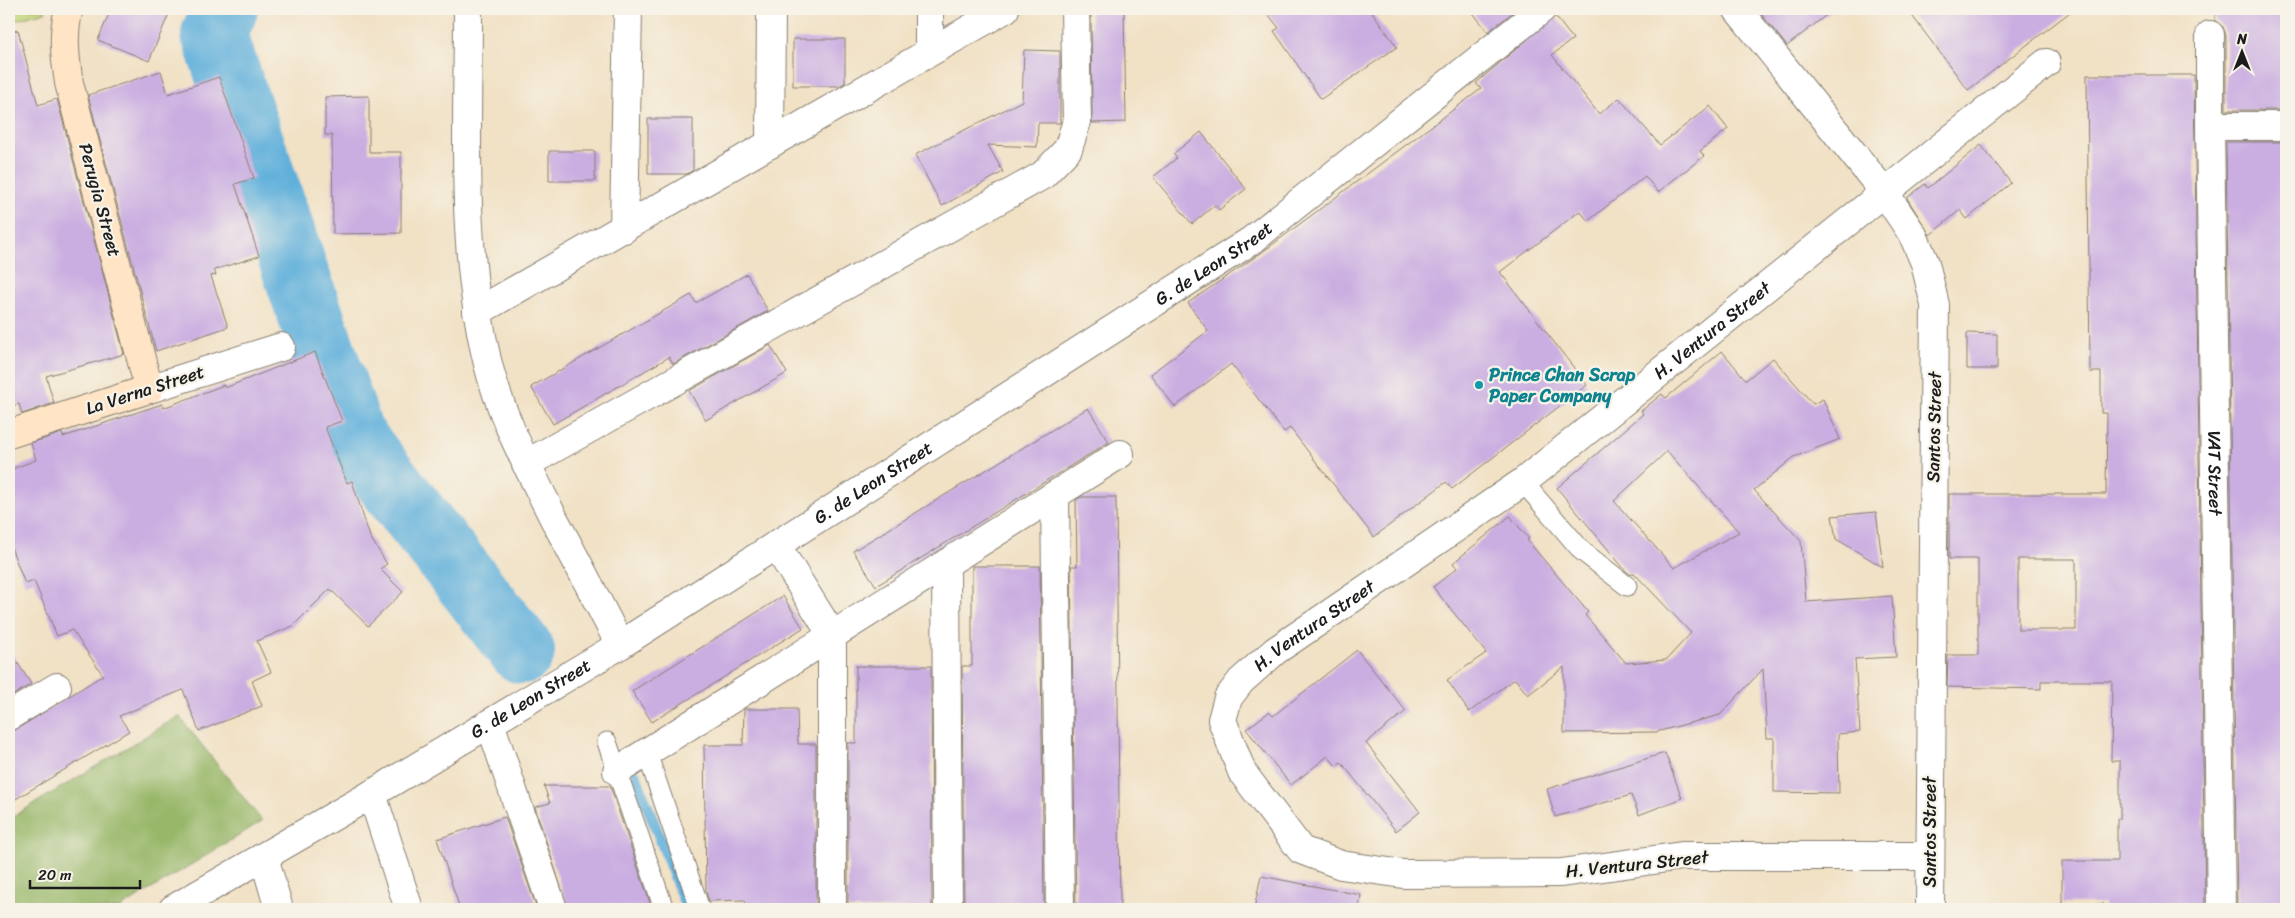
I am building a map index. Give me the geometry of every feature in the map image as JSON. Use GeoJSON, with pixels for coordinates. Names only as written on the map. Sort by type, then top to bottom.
{"type":"FeatureCollection","features":[{"type":"Feature","properties":{"kind":"street","name":"Perugia Street"},"geometry":{"type":"LineString","coordinates":[[69,9],[66,22],[64,53],[69,83],[149,389]]}},
{"type":"Feature","properties":{"kind":"street"},"geometry":{"type":"LineString","coordinates":[[468,9],[469,212],[478,312],[488,362],[504,411],[526,464],[620,644]]}},
{"type":"Feature","properties":{"kind":"street"},"geometry":{"type":"LineString","coordinates":[[624,229],[628,9]]}},
{"type":"Feature","properties":{"kind":"street"},"geometry":{"type":"LineString","coordinates":[[770,144],[771,9]]}},
{"type":"Feature","properties":{"kind":"street"},"geometry":{"type":"LineString","coordinates":[[929,9],[929,52]]}},
{"type":"Feature","properties":{"kind":"street"},"geometry":{"type":"LineString","coordinates":[[478,312],[1005,9]]}},
{"type":"Feature","properties":{"kind":"street"},"geometry":{"type":"LineString","coordinates":[[526,464],[1043,175],[1068,149],[1077,122],[1075,9]]}},
{"type":"Feature","properties":{"kind":"street","name":"G. de Leon Street"},"geometry":{"type":"LineString","coordinates":[[173,909],[372,794],[620,644],[1252,240],[1542,9]]}},
{"type":"Feature","properties":{"kind":"street","name":"Santos Street"},"geometry":{"type":"LineString","coordinates":[[1737,9],[1885,194],[1914,235],[1925,263],[1935,306],[1930,909]]}},
{"type":"Feature","properties":{"kind":"street","name":"VAT Street"},"geometry":{"type":"LineString","coordinates":[[2210,36],[2221,909]]}},
{"type":"Feature","properties":{"kind":"street","name":"H. Ventura Street"},"geometry":{"type":"LineString","coordinates":[[1929,856],[1682,856],[1560,873],[1403,874],[1341,866],[1301,850],[1242,772],[1222,720],[1228,698],[1241,681],[1275,651],[1523,482],[1885,194],[2046,63]]}},
{"type":"Feature","properties":{"kind":"street"},"geometry":{"type":"LineString","coordinates":[[2210,126],[2286,126]]}},
{"type":"Feature","properties":{"kind":"street","name":"La Verna Street"},"geometry":{"type":"LineString","coordinates":[[9,434],[281,347]]}},
{"type":"Feature","properties":{"kind":"street"},"geometry":{"type":"LineString","coordinates":[[617,771],[1120,454]]}},
{"type":"Feature","properties":{"kind":"street"},"geometry":{"type":"LineString","coordinates":[[1055,495],[1060,909]]}},
{"type":"Feature","properties":{"kind":"street"},"geometry":{"type":"LineString","coordinates":[[776,545],[832,635],[832,909]]}},
{"type":"Feature","properties":{"kind":"street"},"geometry":{"type":"LineString","coordinates":[[946,564],[948,909]]}},
{"type":"Feature","properties":{"kind":"street"},"geometry":{"type":"LineString","coordinates":[[9,716],[57,687]]}},
{"type":"Feature","properties":{"kind":"street"},"geometry":{"type":"LineString","coordinates":[[490,723],[553,909]]}},
{"type":"Feature","properties":{"kind":"street"},"geometry":{"type":"LineString","coordinates":[[372,794],[409,909]]}},
{"type":"Feature","properties":{"kind":"street"},"geometry":{"type":"LineString","coordinates":[[264,857],[279,909]]}},
{"type":"Feature","properties":{"kind":"lane"},"geometry":{"type":"LineString","coordinates":[[1523,482],[1582,551],[1627,586]]}},
{"type":"Feature","properties":{"kind":"lane"},"geometry":{"type":"LineString","coordinates":[[607,742],[664,909]]}},
{"type":"Feature","properties":{"kind":"lane"},"geometry":{"type":"LineString","coordinates":[[647,753],[700,909]]}},
{"type":"Feature","properties":{"kind":"green space"},"geometry":{"type":"Polygon","coordinates":[[[9,9],[46,9],[45,12],[9,22],[9,9]]]}},
{"type":"Feature","properties":{"kind":"green space"},"geometry":{"type":"Polygon","coordinates":[[[179,716],[262,821],[119,909],[9,909],[9,819],[179,716]]]}},
{"type":"Feature","properties":{"kind":"building"},"geometry":{"type":"Polygon","coordinates":[[[111,9],[171,9],[149,61],[98,40],[111,9]]]}},
{"type":"Feature","properties":{"kind":"building"},"geometry":{"type":"Polygon","coordinates":[[[1091,9],[1124,9],[1126,122],[1092,123],[1091,9]]]}},
{"type":"Feature","properties":{"kind":"building"},"geometry":{"type":"Polygon","coordinates":[[[1264,9],[1370,9],[1397,47],[1321,99],[1274,31],[1279,28],[1264,9]]]}},
{"type":"Feature","properties":{"kind":"building"},"geometry":{"type":"Polygon","coordinates":[[[1470,9],[1517,9],[1488,32],[1470,9]]]}},
{"type":"Feature","properties":{"kind":"building"},"geometry":{"type":"Polygon","coordinates":[[[1757,9],[1834,9],[1787,46],[1757,9]]]}},
{"type":"Feature","properties":{"kind":"building"},"geometry":{"type":"Polygon","coordinates":[[[1907,9],[2074,9],[1968,90],[1907,9]]]}},
{"type":"Feature","properties":{"kind":"building"},"geometry":{"type":"Polygon","coordinates":[[[2215,9],[2286,9],[2286,110],[2226,110],[2226,35],[2223,27],[2215,21],[2215,9]]]}},
{"type":"Feature","properties":{"kind":"building"},"geometry":{"type":"Polygon","coordinates":[[[1555,16],[1573,39],[1552,55],[1599,114],[1619,98],[1660,145],[1710,106],[1728,129],[1700,151],[1704,156],[1658,192],[1645,176],[1588,221],[1580,211],[1500,272],[1587,385],[1452,489],[1446,482],[1374,537],[1290,428],[1284,432],[1231,364],[1175,407],[1150,374],[1208,331],[1188,303],[1261,253],[1481,89],[1476,83],[1555,16]]]}},
{"type":"Feature","properties":{"kind":"building"},"geometry":{"type":"Polygon","coordinates":[[[18,30],[38,105],[57,99],[124,354],[46,376],[54,403],[22,414],[19,404],[9,407],[9,32],[18,30]]]}},
{"type":"Feature","properties":{"kind":"building"},"geometry":{"type":"Polygon","coordinates":[[[793,39],[845,39],[845,83],[839,86],[793,86],[793,39]]]}},
{"type":"Feature","properties":{"kind":"building"},"geometry":{"type":"Polygon","coordinates":[[[1024,50],[1060,51],[1060,123],[1038,123],[1037,147],[988,145],[1003,172],[942,206],[915,155],[1022,101],[1024,50]]]}},
{"type":"Feature","properties":{"kind":"building"},"geometry":{"type":"Polygon","coordinates":[[[161,71],[168,94],[219,77],[254,178],[235,184],[259,256],[214,270],[216,275],[211,276],[228,327],[156,351],[88,95],[161,71]]]}},
{"type":"Feature","properties":{"kind":"building"},"geometry":{"type":"Polygon","coordinates":[[[2087,75],[2194,75],[2205,909],[2104,909],[2104,904],[2062,904],[2062,861],[2117,861],[2117,819],[2120,819],[2120,761],[2111,761],[2112,681],[2041,681],[2041,689],[1947,687],[1948,655],[1978,655],[1978,559],[1949,559],[1949,494],[2106,494],[2107,413],[2101,413],[2101,372],[2090,372],[2087,75]],[[2018,559],[2018,630],[2076,630],[2076,559],[2018,559]]]}},
{"type":"Feature","properties":{"kind":"building"},"geometry":{"type":"Polygon","coordinates":[[[369,96],[369,152],[401,152],[401,233],[333,234],[332,135],[325,135],[325,97],[369,96]]]}},
{"type":"Feature","properties":{"kind":"building"},"geometry":{"type":"Polygon","coordinates":[[[648,119],[693,119],[693,170],[687,174],[648,174],[648,119]]]}},
{"type":"Feature","properties":{"kind":"building"},"geometry":{"type":"Polygon","coordinates":[[[1201,132],[1246,189],[1219,210],[1215,205],[1192,224],[1153,177],[1177,158],[1173,154],[1201,132]]]}},
{"type":"Feature","properties":{"kind":"building"},"geometry":{"type":"Polygon","coordinates":[[[2226,142],[2286,142],[2286,909],[2237,909],[2226,142]]]}},
{"type":"Feature","properties":{"kind":"building"},"geometry":{"type":"Polygon","coordinates":[[[1981,145],[2011,183],[1967,219],[1960,210],[1930,235],[1907,198],[1925,184],[1928,188],[1981,145]]]}},
{"type":"Feature","properties":{"kind":"building"},"geometry":{"type":"Polygon","coordinates":[[[549,151],[595,151],[595,181],[549,181],[549,151]]]}},
{"type":"Feature","properties":{"kind":"building"},"geometry":{"type":"Polygon","coordinates":[[[747,274],[768,311],[673,364],[669,357],[553,424],[531,387],[691,295],[696,303],[747,274]]]}},
{"type":"Feature","properties":{"kind":"building"},"geometry":{"type":"Polygon","coordinates":[[[1967,333],[1997,334],[1997,369],[1967,369],[1967,333]]]}},
{"type":"Feature","properties":{"kind":"building"},"geometry":{"type":"Polygon","coordinates":[[[770,345],[787,373],[706,420],[689,391],[770,345]]]}},
{"type":"Feature","properties":{"kind":"building"},"geometry":{"type":"Polygon","coordinates":[[[1722,351],[1746,380],[1773,358],[1813,404],[1823,399],[1840,439],[1794,457],[1754,490],[1801,541],[1806,602],[1892,596],[1896,657],[1855,659],[1860,732],[1838,734],[1839,793],[1774,792],[1774,738],[1767,738],[1763,669],[1720,715],[1656,732],[1564,733],[1564,667],[1528,695],[1515,679],[1469,712],[1447,680],[1486,653],[1433,587],[1457,568],[1453,563],[1510,516],[1529,539],[1527,540],[1588,612],[1585,615],[1626,663],[1666,660],[1691,633],[1634,573],[1631,575],[1626,571],[1557,488],[1643,414],[1641,411],[1662,394],[1666,398],[1722,351]],[[1667,451],[1614,501],[1674,568],[1739,532],[1667,451]]]}},
{"type":"Feature","properties":{"kind":"building"},"geometry":{"type":"Polygon","coordinates":[[[315,352],[342,421],[325,427],[347,483],[352,481],[370,537],[387,564],[380,569],[403,592],[368,626],[330,589],[293,626],[257,641],[271,672],[252,681],[262,706],[199,731],[183,690],[119,716],[129,731],[9,803],[9,732],[17,729],[103,675],[72,630],[57,636],[34,581],[25,584],[9,542],[9,470],[36,460],[31,443],[62,433],[63,437],[162,404],[163,408],[224,385],[225,388],[315,352]]]}},
{"type":"Feature","properties":{"kind":"building"},"geometry":{"type":"Polygon","coordinates":[[[1088,408],[1109,442],[876,586],[853,551],[1088,408]]]}},
{"type":"Feature","properties":{"kind":"building"},"geometry":{"type":"Polygon","coordinates":[[[1081,497],[1116,497],[1120,909],[1076,909],[1071,566],[1077,566],[1076,500],[1081,497]]]}},
{"type":"Feature","properties":{"kind":"building"},"geometry":{"type":"Polygon","coordinates":[[[1876,512],[1883,567],[1836,539],[1832,516],[1876,512]]]}},
{"type":"Feature","properties":{"kind":"building"},"geometry":{"type":"Polygon","coordinates":[[[972,566],[1040,566],[1044,909],[964,909],[962,666],[972,666],[972,566]]]}},
{"type":"Feature","properties":{"kind":"building"},"geometry":{"type":"Polygon","coordinates":[[[783,596],[803,628],[652,722],[632,691],[783,596]]]}},
{"type":"Feature","properties":{"kind":"building"},"geometry":{"type":"Polygon","coordinates":[[[9,649],[31,684],[9,698],[9,649]]]}},
{"type":"Feature","properties":{"kind":"building"},"geometry":{"type":"Polygon","coordinates":[[[1357,650],[1406,711],[1366,743],[1420,812],[1396,831],[1341,762],[1336,766],[1328,756],[1291,785],[1246,729],[1269,712],[1273,716],[1357,650]]]}},
{"type":"Feature","properties":{"kind":"building"},"geometry":{"type":"Polygon","coordinates":[[[856,666],[931,666],[932,909],[848,909],[848,743],[856,743],[856,666]]]}},
{"type":"Feature","properties":{"kind":"building"},"geometry":{"type":"Polygon","coordinates":[[[744,709],[797,709],[798,744],[816,744],[816,909],[746,909],[745,900],[709,901],[706,891],[704,745],[743,745],[744,709]]]}},
{"type":"Feature","properties":{"kind":"building"},"geometry":{"type":"Polygon","coordinates":[[[1665,753],[1682,798],[1639,815],[1631,795],[1555,817],[1547,789],[1665,753]]]}},
{"type":"Feature","properties":{"kind":"building"},"geometry":{"type":"Polygon","coordinates":[[[544,786],[610,786],[652,909],[568,909],[535,807],[550,803],[544,786]]]}},
{"type":"Feature","properties":{"kind":"building"},"geometry":{"type":"Polygon","coordinates":[[[505,817],[537,909],[460,909],[437,839],[505,817]]]}},
{"type":"Feature","properties":{"kind":"building"},"geometry":{"type":"Polygon","coordinates":[[[1261,876],[1361,895],[1359,909],[1254,909],[1261,876]]]}},
{"type":"Feature","properties":{"kind":"waterway"},"geometry":{"type":"LineString","coordinates":[[225,9],[214,34],[352,436],[522,651]]}},
{"type":"Feature","properties":{"kind":"waterway"},"geometry":{"type":"LineString","coordinates":[[635,774],[687,909]]}},
{"type":"Feature","properties":{"kind":"place","name":"Prince Chan Scrap Paper Company"},"geometry":{"type":"Point","coordinates":[1479,385]}}]}
